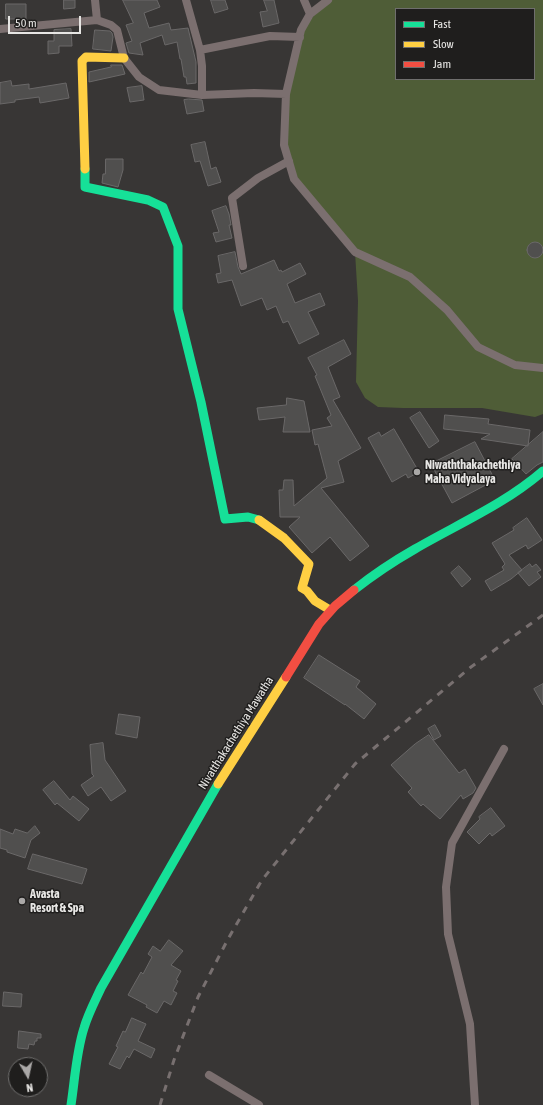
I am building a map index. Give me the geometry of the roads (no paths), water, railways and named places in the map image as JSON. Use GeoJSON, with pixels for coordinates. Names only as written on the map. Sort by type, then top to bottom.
{"type":"FeatureCollection","features":[{"type":"Feature","properties":{"kind":"main road"},"geometry":{"type":"LineString","coordinates":[[124,58],[86,57],[82,61],[86,187],[148,200],[163,207],[178,246],[178,309],[201,402],[225,519],[232,520],[248,517],[256,518],[266,524],[303,556],[309,564],[302,588],[307,591],[315,601],[330,610]]}},
{"type":"Feature","properties":{"kind":"main road","name":"Nivatthakachethiya Mawatha"},"geometry":{"type":"LineString","coordinates":[[71,1105],[82,1034],[101,988],[219,782],[319,624],[330,610],[348,593],[382,570],[511,496],[543,471]]}},
{"type":"Feature","properties":{"kind":"street"},"geometry":{"type":"LineString","coordinates":[[95,0],[97,20]]}},
{"type":"Feature","properties":{"kind":"street"},"geometry":{"type":"LineString","coordinates":[[186,0],[200,50],[202,66],[202,95]]}},
{"type":"Feature","properties":{"kind":"street"},"geometry":{"type":"LineString","coordinates":[[304,0],[310,14]]}},
{"type":"Feature","properties":{"kind":"street"},"geometry":{"type":"LineString","coordinates":[[328,0],[310,14],[301,30],[286,94],[284,145],[294,178],[355,252],[410,277],[446,310],[478,348],[515,365],[543,368]]}},
{"type":"Feature","properties":{"kind":"street"},"geometry":{"type":"LineString","coordinates":[[0,29],[97,20],[111,24],[117,30],[124,58],[139,77],[159,90],[202,95],[254,93],[286,94]]}},
{"type":"Feature","properties":{"kind":"street"},"geometry":{"type":"LineString","coordinates":[[200,50],[270,36],[300,37]]}},
{"type":"Feature","properties":{"kind":"street"},"geometry":{"type":"LineString","coordinates":[[243,266],[232,198],[258,178],[289,161]]}},
{"type":"Feature","properties":{"kind":"street"},"geometry":{"type":"LineString","coordinates":[[475,1105],[470,1024],[448,934],[446,886],[452,843],[504,749]]}},
{"type":"Feature","properties":{"kind":"street"},"geometry":{"type":"LineString","coordinates":[[209,1075],[259,1105]]}},
{"type":"Feature","properties":{"kind":"railway"},"geometry":{"type":"LineString","coordinates":[[160,1105],[174,1060],[198,997],[228,939],[262,880],[355,764],[471,667],[543,615]]}},
{"type":"Feature","properties":{"kind":"place","name":"Niwaththakachethiya Maha Vidyalaya"},"geometry":{"type":"Point","coordinates":[417,472]}},
{"type":"Feature","properties":{"kind":"place","name":"Avasta Resort & Spa"},"geometry":{"type":"Point","coordinates":[22,901]}}]}
